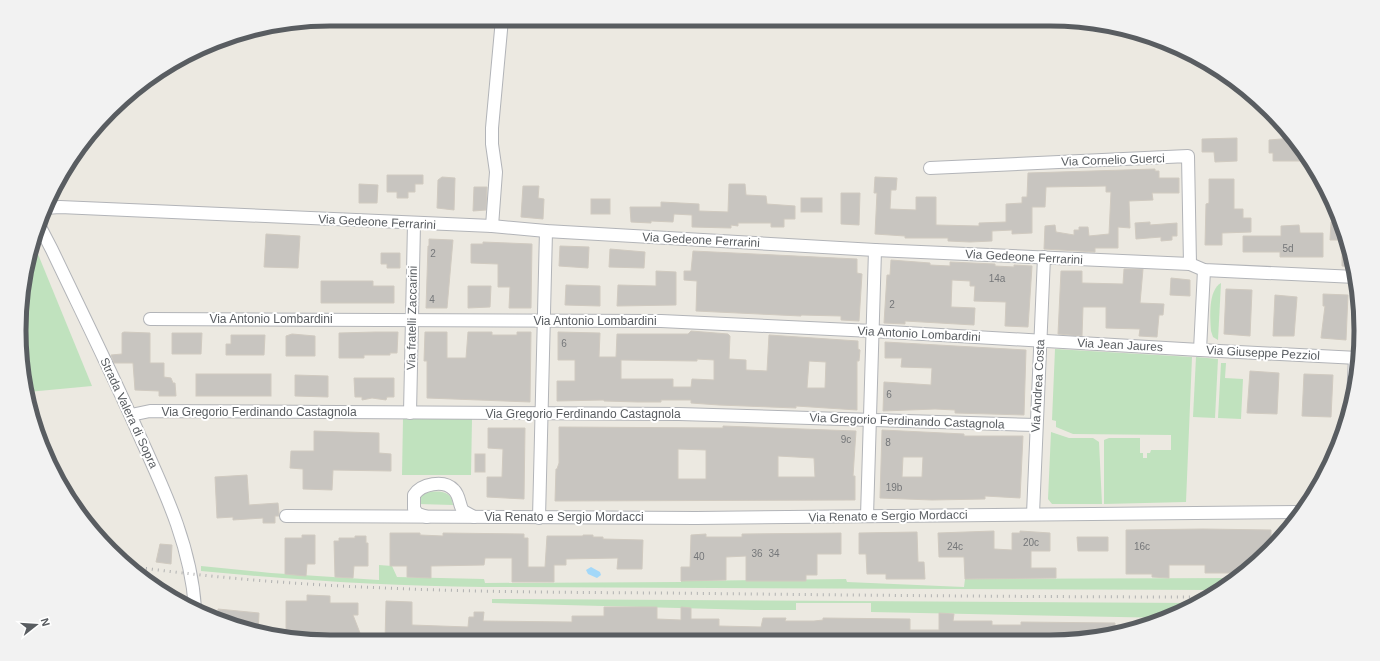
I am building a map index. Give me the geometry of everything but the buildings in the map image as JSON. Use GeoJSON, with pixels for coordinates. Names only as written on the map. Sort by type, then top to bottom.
{"type":"FeatureCollection","features":[{"type":"Feature","properties":{"kind":"street"},"geometry":{"type":"LineString","coordinates":[[492,226],[496,172],[492,144],[492,128],[501,26]]}},
{"type":"Feature","properties":{"kind":"street","name":"Via Cornelio Guerci"},"geometry":{"type":"LineString","coordinates":[[930,168],[1188,156],[1190,264]]}},
{"type":"Feature","properties":{"kind":"street","name":"Via Gedeone Ferrarini"},"geometry":{"type":"LineString","coordinates":[[52,208],[414,224],[492,226],[546,231],[875,250],[1190,264],[1204,270],[1349,277]]}},
{"type":"Feature","properties":{"kind":"street","name":"Via fratelli Zaccarini"},"geometry":{"type":"LineString","coordinates":[[410,413],[414,224]]}},
{"type":"Feature","properties":{"kind":"street"},"geometry":{"type":"LineString","coordinates":[[540,518],[546,231]]}},
{"type":"Feature","properties":{"kind":"street","name":"Strada Valera di Sopra"},"geometry":{"type":"LineString","coordinates":[[42,232],[131,416],[179,526],[192,575],[195,603]]}},
{"type":"Feature","properties":{"kind":"street"},"geometry":{"type":"LineString","coordinates":[[868,516],[875,250]]}},
{"type":"Feature","properties":{"kind":"street","name":"Via Andrea Costa"},"geometry":{"type":"LineString","coordinates":[[1033,514],[1044,258]]}},
{"type":"Feature","properties":{"kind":"street","name":"Via Giuseppe Pezziol"},"geometry":{"type":"LineString","coordinates":[[1204,270],[1200,350],[1352,358]]}},
{"type":"Feature","properties":{"kind":"street","name":"Via Antonio Lombardini"},"geometry":{"type":"LineString","coordinates":[[150,318],[661,321],[1040,340]]}},
{"type":"Feature","properties":{"kind":"street","name":"Via Jean Jaures"},"geometry":{"type":"LineString","coordinates":[[1040,340],[1200,350]]}},
{"type":"Feature","properties":{"kind":"street","name":"Via Gregorio Ferdinando Castagnola"},"geometry":{"type":"LineString","coordinates":[[131,416],[146,411],[679,414],[1036,425]]}},
{"type":"Feature","properties":{"kind":"street","name":"Via Renato e Sergio Mordacci"},"geometry":{"type":"LineString","coordinates":[[429,517],[416,512],[413,506],[414,495],[422,487],[440,485],[448,486],[454,491],[463,511],[469,516],[476,517]]}},
{"type":"Feature","properties":{"kind":"street","name":"Via Renato e Sergio Mordacci"},"geometry":{"type":"LineString","coordinates":[[286,516],[540,518],[1294,512]]}},
{"type":"Feature","properties":{"kind":"green space"},"geometry":{"type":"Polygon","coordinates":[[[36,250],[92,386],[32,392],[26,330],[29,291],[36,250]]]}},
{"type":"Feature","properties":{"kind":"green space"},"geometry":{"type":"Polygon","coordinates":[[[1221,283],[1218,340],[1213,337],[1211,331],[1210,312],[1214,292],[1221,283]]]}},
{"type":"Feature","properties":{"kind":"green space"},"geometry":{"type":"Polygon","coordinates":[[[1055,349],[1192,357],[1186,502],[1104,504],[1104,440],[1109,438],[1140,438],[1140,453],[1143,453],[1143,458],[1147,458],[1147,453],[1150,453],[1151,450],[1171,450],[1171,435],[1073,434],[1056,427],[1056,421],[1052,420],[1055,349]]]}},
{"type":"Feature","properties":{"kind":"green space"},"geometry":{"type":"Polygon","coordinates":[[[1196,357],[1218,359],[1215,418],[1193,417],[1196,357]]]}},
{"type":"Feature","properties":{"kind":"green space"},"geometry":{"type":"Polygon","coordinates":[[[1221,363],[1226,363],[1225,378],[1243,379],[1241,419],[1218,418],[1221,363]]]}},
{"type":"Feature","properties":{"kind":"green space"},"geometry":{"type":"Polygon","coordinates":[[[403,419],[472,419],[471,475],[402,475],[403,419]]]}},
{"type":"Feature","properties":{"kind":"green space"},"geometry":{"type":"Polygon","coordinates":[[[1051,432],[1069,438],[1093,438],[1099,442],[1102,504],[1052,504],[1048,499],[1051,432]]]}},
{"type":"Feature","properties":{"kind":"green space"},"geometry":{"type":"Polygon","coordinates":[[[429,492],[441,492],[448,494],[453,505],[418,504],[421,495],[429,492]]]}},
{"type":"Feature","properties":{"kind":"green space"},"geometry":{"type":"Polygon","coordinates":[[[379,565],[392,566],[397,577],[484,579],[485,583],[846,579],[847,582],[964,587],[965,579],[1227,578],[1209,590],[484,587],[342,582],[272,577],[201,571],[201,566],[271,573],[379,580],[379,565]]]}},
{"type":"Feature","properties":{"kind":"green space"},"geometry":{"type":"Polygon","coordinates":[[[492,599],[1186,603],[1151,618],[871,612],[871,603],[796,603],[796,610],[754,610],[492,603],[492,599]]]}},
{"type":"Feature","properties":{"kind":"water"},"geometry":{"type":"Polygon","coordinates":[[[591,567],[600,572],[601,575],[597,578],[588,574],[586,570],[591,567]]]}},
{"type":"Feature","properties":{"kind":"railway"},"geometry":{"type":"LineString","coordinates":[[140,567],[262,581],[462,591],[1197,597]]}}]}
